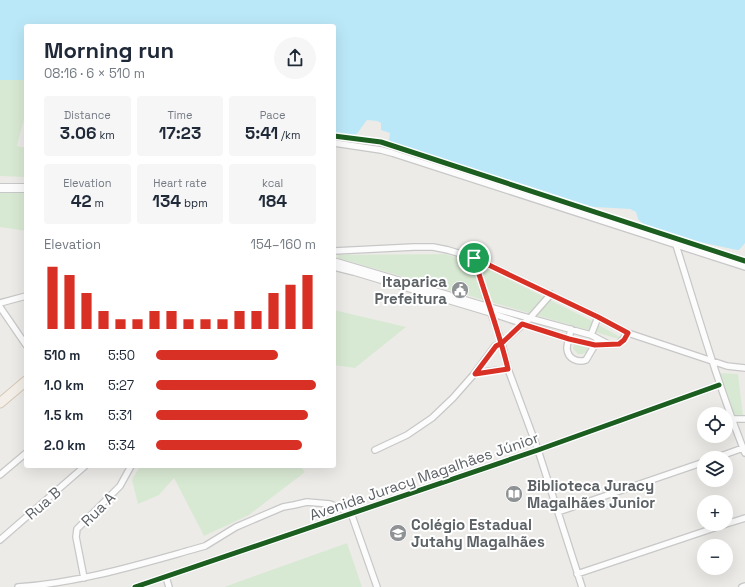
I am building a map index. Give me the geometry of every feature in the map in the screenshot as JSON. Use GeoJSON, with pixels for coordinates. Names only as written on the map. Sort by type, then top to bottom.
{"type":"FeatureCollection","features":[{"type":"Feature","properties":{"kind":"main road"},"geometry":{"type":"LineString","coordinates":[[0,403],[24,383]]}},
{"type":"Feature","properties":{"kind":"street"},"geometry":{"type":"LineString","coordinates":[[336,142],[392,153],[745,267]]}},
{"type":"Feature","properties":{"kind":"street"},"geometry":{"type":"LineString","coordinates":[[0,188],[24,188]]}},
{"type":"Feature","properties":{"kind":"street"},"geometry":{"type":"LineString","coordinates":[[676,245],[719,385],[727,407]]}},
{"type":"Feature","properties":{"kind":"street"},"geometry":{"type":"LineString","coordinates":[[336,251],[414,247],[433,247],[448,250],[474,258],[551,294],[628,333],[713,362],[727,366],[745,368]]}},
{"type":"Feature","properties":{"kind":"street"},"geometry":{"type":"LineString","coordinates":[[474,258],[502,343],[508,369],[538,450],[582,587]]}},
{"type":"Feature","properties":{"kind":"street"},"geometry":{"type":"LineString","coordinates":[[336,262],[356,270],[591,335],[608,344]]}},
{"type":"Feature","properties":{"kind":"street"},"geometry":{"type":"LineString","coordinates":[[336,267],[356,270]]}},
{"type":"Feature","properties":{"kind":"street"},"geometry":{"type":"LineString","coordinates":[[406,284],[522,324],[569,339],[595,345],[619,344],[624,340],[628,333]]}},
{"type":"Feature","properties":{"kind":"street"},"geometry":{"type":"LineString","coordinates":[[375,450],[407,435],[432,418],[475,374],[496,346],[502,343],[530,318],[551,294]]}},
{"type":"Feature","properties":{"kind":"street"},"geometry":{"type":"LineString","coordinates":[[0,303],[24,297]]}},
{"type":"Feature","properties":{"kind":"street"},"geometry":{"type":"LineString","coordinates":[[0,307],[24,341]]}},
{"type":"Feature","properties":{"kind":"street"},"geometry":{"type":"LineString","coordinates":[[591,335],[598,317]]}},
{"type":"Feature","properties":{"kind":"street"},"geometry":{"type":"LineString","coordinates":[[571,330],[568,353],[571,358],[578,361],[588,359],[598,338]]}},
{"type":"Feature","properties":{"kind":"street"},"geometry":{"type":"LineString","coordinates":[[475,374],[508,369]]}},
{"type":"Feature","properties":{"kind":"street","name":"Avenida Juracy Magalhães Júnior"},"geometry":{"type":"LineString","coordinates":[[135,587],[538,450],[719,385]]}},
{"type":"Feature","properties":{"kind":"street"},"geometry":{"type":"LineString","coordinates":[[733,419],[745,419]]}},
{"type":"Feature","properties":{"kind":"street"},"geometry":{"type":"LineString","coordinates":[[733,422],[744,451],[733,454]]}},
{"type":"Feature","properties":{"kind":"street"},"geometry":{"type":"LineString","coordinates":[[0,475],[24,455]]}},
{"type":"Feature","properties":{"kind":"street"},"geometry":{"type":"LineString","coordinates":[[558,512],[697,464]]}},
{"type":"Feature","properties":{"kind":"street","name":"Rua B"},"geometry":{"type":"LineString","coordinates":[[0,540],[83,468]]}},
{"type":"Feature","properties":{"kind":"street","name":"Rua A"},"geometry":{"type":"LineString","coordinates":[[84,578],[76,537],[77,529],[120,486],[130,468]]}},
{"type":"Feature","properties":{"kind":"street"},"geometry":{"type":"LineString","coordinates":[[18,587],[51,584],[84,578],[205,546],[236,527],[283,507],[307,502],[330,504],[351,513],[377,587]]}},
{"type":"Feature","properties":{"kind":"street"},"geometry":{"type":"LineString","coordinates":[[733,522],[745,518]]}},
{"type":"Feature","properties":{"kind":"street"},"geometry":{"type":"LineString","coordinates":[[577,574],[705,531]]}},
{"type":"Feature","properties":{"kind":"street"},"geometry":{"type":"LineString","coordinates":[[166,577],[169,587]]}},
{"type":"Feature","properties":{"kind":"green space"},"geometry":{"type":"Polygon","coordinates":[[[0,80],[24,80],[24,119],[17,146],[24,148],[24,177],[0,176],[0,80]]]}},
{"type":"Feature","properties":{"kind":"green space"},"geometry":{"type":"Polygon","coordinates":[[[24,190],[24,231],[0,227],[0,191],[24,190]]]}},
{"type":"Feature","properties":{"kind":"green space"},"geometry":{"type":"Polygon","coordinates":[[[446,254],[486,268],[588,319],[620,337],[619,339],[338,258],[338,255],[446,254]]]}},
{"type":"Feature","properties":{"kind":"green space"},"geometry":{"type":"Polygon","coordinates":[[[336,310],[406,327],[355,368],[336,365],[336,310]]]}},
{"type":"Feature","properties":{"kind":"green space"},"geometry":{"type":"Polygon","coordinates":[[[574,343],[588,348],[587,351],[583,354],[578,354],[573,349],[574,343]]]}},
{"type":"Feature","properties":{"kind":"green space"},"geometry":{"type":"Polygon","coordinates":[[[719,373],[738,374],[743,416],[735,416],[733,407],[732,407],[719,373]]]}},
{"type":"Feature","properties":{"kind":"green space"},"geometry":{"type":"Polygon","coordinates":[[[139,468],[302,468],[305,472],[249,515],[204,536],[174,478],[159,495],[138,504],[132,480],[139,468]]]}},
{"type":"Feature","properties":{"kind":"green space"},"geometry":{"type":"Polygon","coordinates":[[[347,543],[362,587],[224,587],[347,543]]]}},
{"type":"Feature","properties":{"kind":"water"},"geometry":{"type":"Polygon","coordinates":[[[0,0],[745,0],[745,243],[739,250],[737,250],[690,240],[645,226],[638,219],[636,212],[630,209],[585,206],[391,143],[389,140],[390,133],[381,130],[381,123],[377,121],[367,120],[357,133],[352,136],[336,134],[336,24],[24,24],[24,80],[0,80],[0,0]]]}},
{"type":"Feature","properties":{"kind":"cycle path"},"geometry":{"type":"LineString","coordinates":[[336,136],[381,142],[745,261]]}},
{"type":"Feature","properties":{"kind":"cycle path"},"geometry":{"type":"LineString","coordinates":[[135,587],[538,450],[719,385]]}},
{"type":"Feature","properties":{"kind":"place","name":"Itaparica Prefeitura"},"geometry":{"type":"Point","coordinates":[460,290]}},
{"type":"Feature","properties":{"kind":"place","name":"Biblioteca Juracy Magalhães Junior"},"geometry":{"type":"Point","coordinates":[514,494]}},
{"type":"Feature","properties":{"kind":"place","name":"Colégio Estadual Jutahy Magalhães"},"geometry":{"type":"Point","coordinates":[398,533]}},
{"type":"Feature","properties":{"kind":"route"},"geometry":{"type":"LineString","coordinates":[[474,258],[502,343],[508,369],[475,374],[496,346],[502,343],[522,324],[569,339],[595,345],[619,344],[624,340],[628,333],[598,317],[474,258]]}}]}
